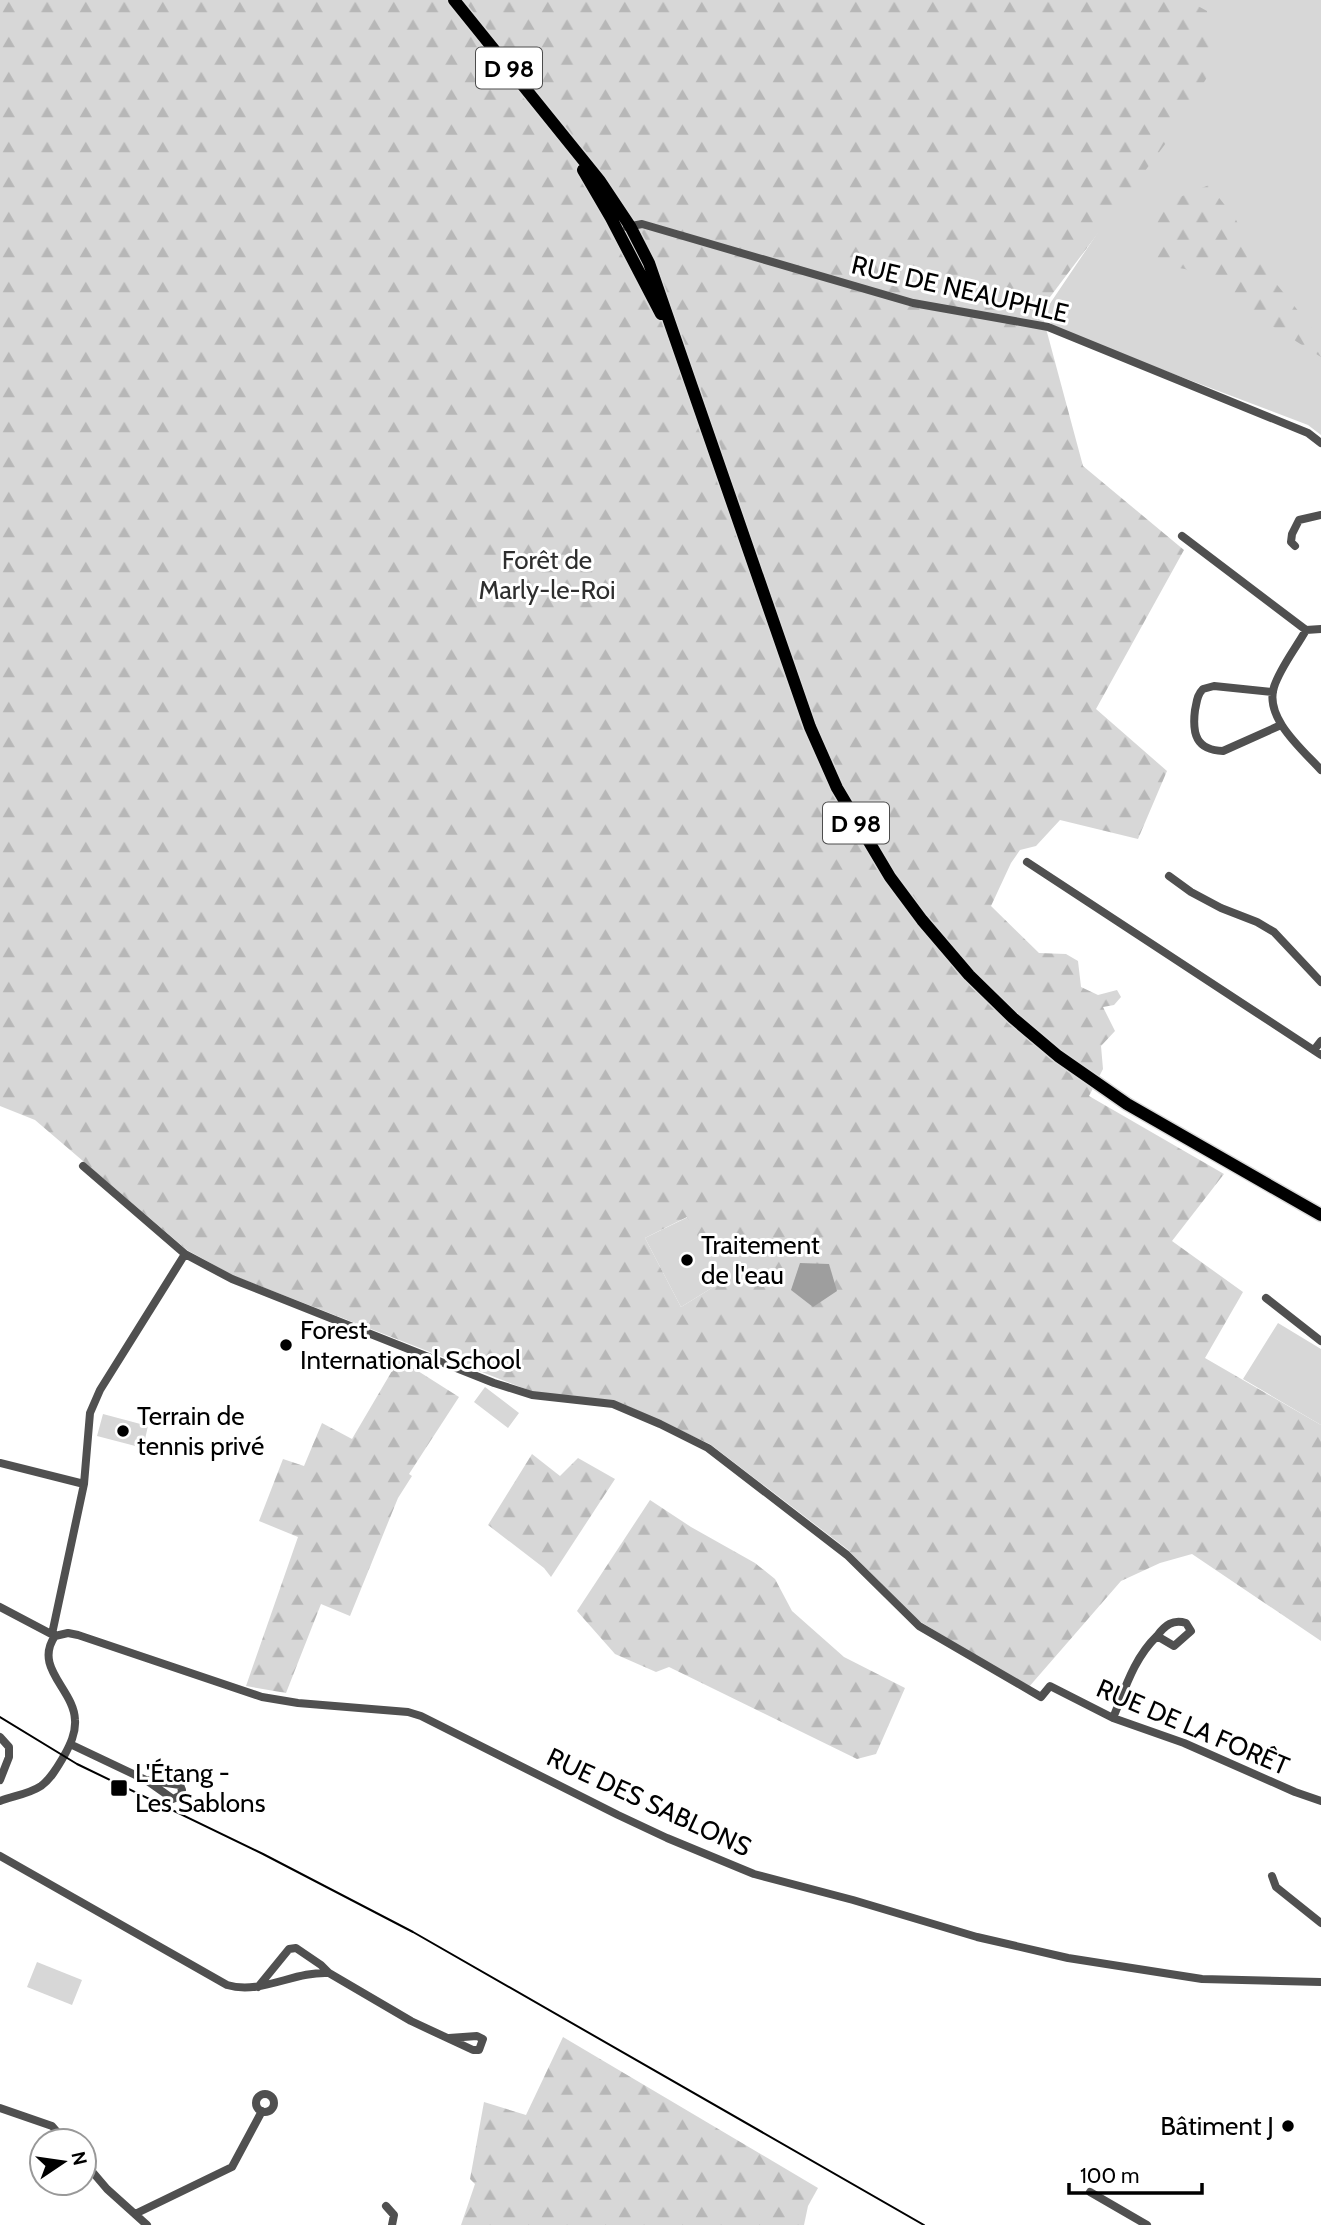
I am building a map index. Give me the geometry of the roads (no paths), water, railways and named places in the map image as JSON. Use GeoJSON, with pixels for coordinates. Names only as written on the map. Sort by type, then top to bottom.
{"type":"FeatureCollection","features":[{"type":"Feature","properties":{"kind":"main road","name":"D 98"},"geometry":{"type":"LineString","coordinates":[[454,0],[600,181],[659,288],[810,727],[852,816],[902,894],[984,991],[1058,1056],[1128,1104],[1321,1215]]}},
{"type":"Feature","properties":{"kind":"street","name":"RUE DE NEAUPHLE"},"geometry":{"type":"LineString","coordinates":[[624,228],[642,224],[913,303],[1048,327],[1308,433],[1321,443]]}},
{"type":"Feature","properties":{"kind":"street"},"geometry":{"type":"LineString","coordinates":[[1295,546],[1291,542],[1292,534],[1299,520],[1321,515]]}},
{"type":"Feature","properties":{"kind":"street"},"geometry":{"type":"LineString","coordinates":[[1182,536],[1306,630],[1321,629]]}},
{"type":"Feature","properties":{"kind":"street"},"geometry":{"type":"LineString","coordinates":[[1306,630],[1273,692],[1281,725],[1321,770]]}},
{"type":"Feature","properties":{"kind":"street"},"geometry":{"type":"LineString","coordinates":[[1273,692],[1214,686],[1203,689],[1197,698],[1193,729],[1201,744],[1223,751],[1281,725]]}},
{"type":"Feature","properties":{"kind":"street"},"geometry":{"type":"LineString","coordinates":[[1027,862],[1317,1052],[1321,1041]]}},
{"type":"Feature","properties":{"kind":"street"},"geometry":{"type":"LineString","coordinates":[[1169,876],[1191,892],[1274,932],[1321,982]]}},
{"type":"Feature","properties":{"kind":"street"},"geometry":{"type":"LineString","coordinates":[[0,1801],[41,1785],[50,1777],[70,1744],[76,1723],[74,1712],[47,1658],[84,1484],[90,1413],[100,1391],[185,1254],[83,1166]]}},
{"type":"Feature","properties":{"kind":"street","name":"RUE DE LA FORÊT"},"geometry":{"type":"LineString","coordinates":[[185,1254],[232,1279],[494,1383],[532,1395],[613,1404],[660,1424],[708,1448],[847,1555],[919,1626],[1041,1696],[1050,1686],[1113,1718],[1184,1743],[1321,1801]]}},
{"type":"Feature","properties":{"kind":"street"},"geometry":{"type":"LineString","coordinates":[[1266,1298],[1321,1341]]}},
{"type":"Feature","properties":{"kind":"street"},"geometry":{"type":"LineString","coordinates":[[0,1463],[84,1484]]}},
{"type":"Feature","properties":{"kind":"street"},"geometry":{"type":"LineString","coordinates":[[0,1607],[53,1635]]}},
{"type":"Feature","properties":{"kind":"street","name":"RUE DES SABLONS"},"geometry":{"type":"LineString","coordinates":[[53,1635],[78,1635],[262,1697],[298,1703],[408,1712],[421,1716],[630,1821],[754,1874],[977,1937],[1092,1962],[1202,1979],[1321,1982]]}},
{"type":"Feature","properties":{"kind":"street"},"geometry":{"type":"LineString","coordinates":[[1113,1718],[1130,1674],[1147,1644],[1157,1636]]}},
{"type":"Feature","properties":{"kind":"street"},"geometry":{"type":"LineString","coordinates":[[0,1737],[9,1747],[9,1757],[0,1780]]}},
{"type":"Feature","properties":{"kind":"street"},"geometry":{"type":"LineString","coordinates":[[70,1744],[146,1780]]}},
{"type":"Feature","properties":{"kind":"street"},"geometry":{"type":"LineString","coordinates":[[0,1856],[227,1986],[242,1990],[313,1972],[329,1973]]}},
{"type":"Feature","properties":{"kind":"street"},"geometry":{"type":"LineString","coordinates":[[1272,1876],[1276,1887],[1321,1923]]}},
{"type":"Feature","properties":{"kind":"street"},"geometry":{"type":"LineString","coordinates":[[258,1987],[289,1949],[296,1948],[329,1973],[411,2021],[450,2038]]}},
{"type":"Feature","properties":{"kind":"street"},"geometry":{"type":"LineString","coordinates":[[0,2108],[53,2127]]}},
{"type":"Feature","properties":{"kind":"street"},"geometry":{"type":"LineString","coordinates":[[135,2214],[232,2167],[262,2111]]}},
{"type":"Feature","properties":{"kind":"street"},"geometry":{"type":"LineString","coordinates":[[98,2178],[147,2225]]}},
{"type":"Feature","properties":{"kind":"street"},"geometry":{"type":"LineString","coordinates":[[1090,2192],[1147,2225]]}},
{"type":"Feature","properties":{"kind":"street"},"geometry":{"type":"LineString","coordinates":[[386,2206],[394,2215],[392,2225]]}},
{"type":"Feature","properties":{"kind":"tram line"},"geometry":{"type":"LineString","coordinates":[[0,1717],[77,1764],[263,1854],[413,1932],[924,2225]]}},
{"type":"Feature","properties":{"kind":"place","name":"Traitement de l'eau"},"geometry":{"type":"Point","coordinates":[687,1260]}},
{"type":"Feature","properties":{"kind":"place","name":"Forest International School"},"geometry":{"type":"Point","coordinates":[286,1345]}},
{"type":"Feature","properties":{"kind":"place","name":"Terrain de tennis privé"},"geometry":{"type":"Point","coordinates":[123,1431]}},
{"type":"Feature","properties":{"kind":"place","name":"L'Étang - Les Sablons"},"geometry":{"type":"Point","coordinates":[119,1788]}},
{"type":"Feature","properties":{"kind":"place","name":"Bâtiment J"},"geometry":{"type":"Point","coordinates":[1288,2126]}},
{"type":"Feature","properties":{"kind":"park label","name":"Forêt de Marly-le-Roi"},"geometry":{"type":"Point","coordinates":[547,575]}}]}
